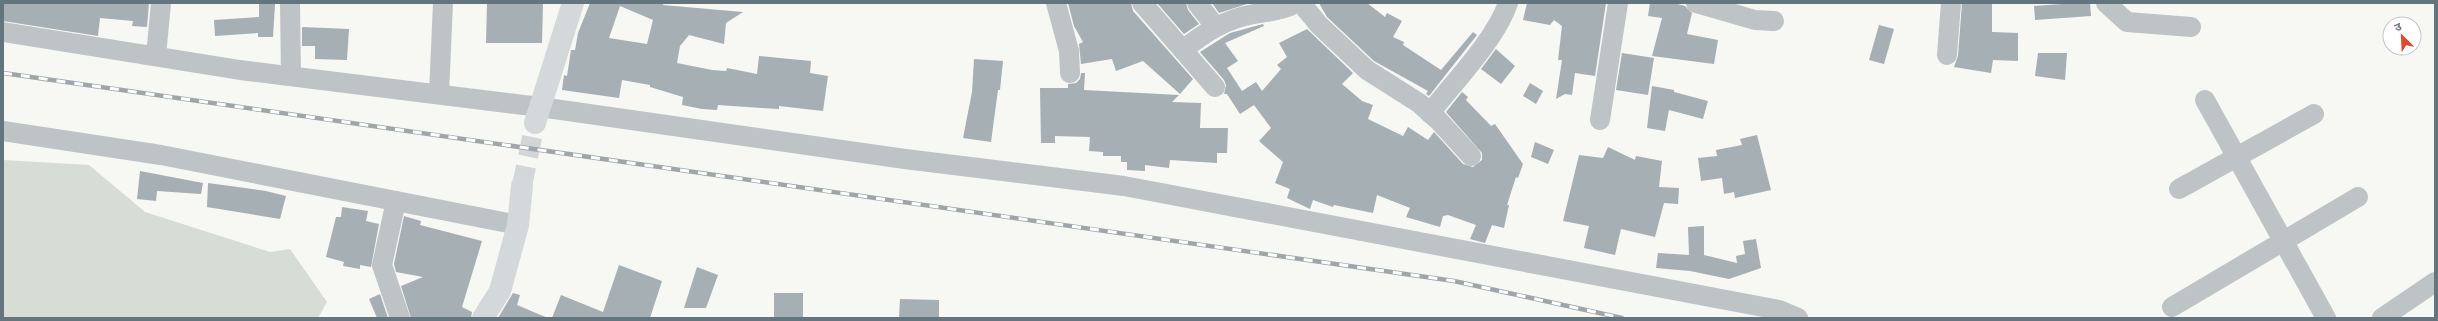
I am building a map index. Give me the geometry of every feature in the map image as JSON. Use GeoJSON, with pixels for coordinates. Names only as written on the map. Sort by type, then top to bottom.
{"type":"FeatureCollection","features":[{"type":"Feature","properties":{"kind":"street"},"geometry":{"type":"LineString","coordinates":[[156,56],[160,3]]}},
{"type":"Feature","properties":{"kind":"street"},"geometry":{"type":"LineString","coordinates":[[290,3],[291,76]]}},
{"type":"Feature","properties":{"kind":"street"},"geometry":{"type":"LineString","coordinates":[[439,94],[443,3]]}},
{"type":"Feature","properties":{"kind":"street"},"geometry":{"type":"LineString","coordinates":[[538,115],[573,3]]}},
{"type":"Feature","properties":{"kind":"street"},"geometry":{"type":"LineString","coordinates":[[1056,3],[1069,51],[1070,73]]}},
{"type":"Feature","properties":{"kind":"street"},"geometry":{"type":"LineString","coordinates":[[1142,3],[1215,87]]}},
{"type":"Feature","properties":{"kind":"street"},"geometry":{"type":"LineString","coordinates":[[1197,3],[1215,26]]}},
{"type":"Feature","properties":{"kind":"street"},"geometry":{"type":"LineString","coordinates":[[1183,50],[1215,26],[1254,14],[1266,8],[1296,3]]}},
{"type":"Feature","properties":{"kind":"street"},"geometry":{"type":"LineString","coordinates":[[1301,3],[1319,25],[1367,70],[1419,103],[1471,156]]}},
{"type":"Feature","properties":{"kind":"street"},"geometry":{"type":"LineString","coordinates":[[1430,113],[1501,20],[1508,3]]}},
{"type":"Feature","properties":{"kind":"street"},"geometry":{"type":"LineString","coordinates":[[1600,120],[1618,3]]}},
{"type":"Feature","properties":{"kind":"street"},"geometry":{"type":"LineString","coordinates":[[1696,3],[1755,20],[1774,21]]}},
{"type":"Feature","properties":{"kind":"street"},"geometry":{"type":"LineString","coordinates":[[1947,55],[1951,3]]}},
{"type":"Feature","properties":{"kind":"street"},"geometry":{"type":"LineString","coordinates":[[2106,3],[2128,22],[2191,27]]}},
{"type":"Feature","properties":{"kind":"street"},"geometry":{"type":"LineString","coordinates":[[3,32],[291,76],[439,94],[538,115],[1124,186],[1779,310],[1798,318]]}},
{"type":"Feature","properties":{"kind":"street"},"geometry":{"type":"LineString","coordinates":[[2206,100],[2326,318]]}},
{"type":"Feature","properties":{"kind":"street"},"geometry":{"type":"LineString","coordinates":[[2179,189],[2314,114]]}},
{"type":"Feature","properties":{"kind":"street"},"geometry":{"type":"LineString","coordinates":[[3,131],[162,155],[518,225]]}},
{"type":"Feature","properties":{"kind":"street"},"geometry":{"type":"LineString","coordinates":[[483,318],[500,291],[518,225],[522,186]]}},
{"type":"Feature","properties":{"kind":"street"},"geometry":{"type":"LineString","coordinates":[[2172,307],[2358,197]]}},
{"type":"Feature","properties":{"kind":"street"},"geometry":{"type":"LineString","coordinates":[[396,201],[382,264],[400,318]]}},
{"type":"Feature","properties":{"kind":"street"},"geometry":{"type":"LineString","coordinates":[[2382,318],[2435,282]]}},
{"type":"Feature","properties":{"kind":"shaded area"},"geometry":{"type":"Polygon","coordinates":[[[3,160],[89,165],[145,212],[270,252],[290,249],[327,302],[318,318],[3,318],[3,160]]]}},
{"type":"Feature","properties":{"kind":"building"},"geometry":{"type":"Polygon","coordinates":[[[3,3],[149,3],[147,27],[132,26],[133,21],[100,18],[98,36],[3,21],[3,3]]]}},
{"type":"Feature","properties":{"kind":"building"},"geometry":{"type":"Polygon","coordinates":[[[259,3],[275,4],[273,37],[258,37],[258,33],[215,36],[214,20],[259,17],[259,3]]]}},
{"type":"Feature","properties":{"kind":"building"},"geometry":{"type":"Polygon","coordinates":[[[487,3],[543,3],[542,43],[486,43],[487,3]]]}},
{"type":"Feature","properties":{"kind":"building"},"geometry":{"type":"Polygon","coordinates":[[[590,3],[664,3],[663,5],[743,12],[726,23],[724,44],[689,35],[680,46],[677,63],[712,70],[726,71],[727,68],[757,74],[759,56],[811,61],[810,73],[828,76],[823,111],[779,106],[779,109],[718,105],[717,110],[702,109],[682,105],[683,97],[650,87],[650,85],[622,80],[619,98],[562,90],[564,75],[567,76],[571,50],[575,50],[578,33],[590,3]],[[620,6],[609,38],[647,44],[653,20],[620,6]]]}},
{"type":"Feature","properties":{"kind":"building"},"geometry":{"type":"Polygon","coordinates":[[[1068,3],[1131,3],[1133,11],[1193,79],[1180,94],[1143,61],[1116,71],[1112,59],[1081,64],[1079,44],[1083,42],[1074,26],[1068,3]]]}},
{"type":"Feature","properties":{"kind":"building"},"geometry":{"type":"Polygon","coordinates":[[[1157,3],[1186,3],[1188,10],[1199,24],[1184,34],[1157,3]]]}},
{"type":"Feature","properties":{"kind":"building"},"geometry":{"type":"Polygon","coordinates":[[[1212,3],[1250,3],[1219,13],[1212,3]]]}},
{"type":"Feature","properties":{"kind":"building"},"geometry":{"type":"Polygon","coordinates":[[[1319,3],[1367,3],[1385,17],[1387,13],[1402,21],[1393,37],[1404,42],[1403,45],[1441,70],[1473,32],[1477,35],[1429,96],[1426,94],[1428,91],[1374,61],[1327,17],[1319,3]]]}},
{"type":"Feature","properties":{"kind":"building"},"geometry":{"type":"Polygon","coordinates":[[[1527,3],[1606,3],[1595,76],[1575,73],[1572,95],[1565,94],[1556,99],[1562,60],[1558,60],[1562,26],[1554,20],[1550,25],[1523,20],[1527,3]]]}},
{"type":"Feature","properties":{"kind":"building"},"geometry":{"type":"Polygon","coordinates":[[[1650,3],[1674,3],[1685,6],[1692,13],[1687,34],[1718,40],[1714,64],[1652,56],[1662,18],[1648,16],[1650,3]]]}},
{"type":"Feature","properties":{"kind":"building"},"geometry":{"type":"Polygon","coordinates":[[[1962,3],[1992,3],[1992,32],[2018,33],[2018,61],[1993,60],[1991,73],[1954,67],[1958,56],[1962,3]]]}},
{"type":"Feature","properties":{"kind":"building"},"geometry":{"type":"Polygon","coordinates":[[[2090,3],[2091,16],[2035,20],[2034,6],[2090,3]]]}},
{"type":"Feature","properties":{"kind":"building"},"geometry":{"type":"Polygon","coordinates":[[[1263,24],[1264,26],[1225,43],[1238,61],[1227,68],[1242,91],[1256,82],[1262,91],[1281,69],[1277,65],[1287,57],[1279,43],[1307,29],[1353,73],[1342,84],[1362,101],[1373,105],[1368,119],[1403,136],[1408,127],[1428,140],[1434,132],[1463,164],[1473,167],[1482,160],[1482,153],[1446,112],[1462,92],[1468,97],[1466,100],[1491,126],[1495,124],[1523,164],[1518,178],[1516,177],[1507,205],[1509,205],[1504,228],[1492,225],[1485,243],[1470,239],[1476,225],[1448,215],[1443,216],[1440,227],[1406,217],[1410,208],[1377,195],[1373,213],[1334,205],[1333,207],[1313,200],[1310,209],[1287,198],[1290,189],[1275,183],[1283,162],[1259,141],[1271,128],[1254,105],[1240,114],[1227,94],[1224,94],[1226,85],[1224,80],[1200,52],[1230,33],[1263,24]]]}},
{"type":"Feature","properties":{"kind":"building"},"geometry":{"type":"Polygon","coordinates":[[[1879,25],[1894,29],[1884,64],[1869,60],[1879,25]]]}},
{"type":"Feature","properties":{"kind":"building"},"geometry":{"type":"Polygon","coordinates":[[[302,27],[349,29],[347,60],[315,59],[315,46],[302,46],[302,27]]]}},
{"type":"Feature","properties":{"kind":"building"},"geometry":{"type":"Polygon","coordinates":[[[1496,49],[1515,66],[1501,84],[1481,69],[1496,49]]]}},
{"type":"Feature","properties":{"kind":"building"},"geometry":{"type":"Polygon","coordinates":[[[1622,53],[1654,58],[1648,95],[1616,90],[1622,53]]]}},
{"type":"Feature","properties":{"kind":"building"},"geometry":{"type":"Polygon","coordinates":[[[2038,53],[2067,53],[2065,80],[2035,76],[2038,53]]]}},
{"type":"Feature","properties":{"kind":"building"},"geometry":{"type":"Polygon","coordinates":[[[974,59],[1003,61],[1000,90],[998,90],[991,142],[963,138],[972,92],[974,59]]]}},
{"type":"Feature","properties":{"kind":"building"},"geometry":{"type":"Polygon","coordinates":[[[1081,73],[1085,73],[1084,90],[1179,95],[1172,102],[1201,103],[1200,128],[1228,128],[1227,153],[1217,153],[1217,163],[1170,160],[1169,168],[1145,165],[1145,171],[1127,170],[1127,162],[1121,162],[1121,156],[1103,156],[1103,152],[1089,151],[1090,137],[1055,136],[1055,143],[1041,143],[1040,88],[1068,88],[1068,84],[1076,83],[1080,79],[1081,73]]]}},
{"type":"Feature","properties":{"kind":"building"},"geometry":{"type":"Polygon","coordinates":[[[1530,83],[1543,91],[1536,104],[1523,96],[1530,83]]]}},
{"type":"Feature","properties":{"kind":"building"},"geometry":{"type":"Polygon","coordinates":[[[1652,86],[1674,90],[1674,92],[1708,101],[1703,119],[1669,110],[1665,131],[1647,128],[1652,86]]]}},
{"type":"Feature","properties":{"kind":"building"},"geometry":{"type":"Polygon","coordinates":[[[1757,135],[1771,190],[1735,198],[1734,192],[1724,194],[1722,178],[1701,181],[1698,158],[1717,156],[1716,150],[1742,145],[1740,139],[1757,135]]]}},
{"type":"Feature","properties":{"kind":"building"},"geometry":{"type":"Polygon","coordinates":[[[1535,142],[1554,150],[1548,164],[1531,157],[1535,142]]]}},
{"type":"Feature","properties":{"kind":"building"},"geometry":{"type":"Polygon","coordinates":[[[1608,147],[1635,160],[1636,156],[1662,161],[1659,187],[1679,188],[1678,204],[1664,203],[1655,237],[1621,229],[1615,255],[1584,248],[1589,226],[1563,221],[1579,155],[1603,158],[1608,147]]]}},
{"type":"Feature","properties":{"kind":"building"},"geometry":{"type":"Polygon","coordinates":[[[140,171],[203,183],[201,194],[157,191],[156,201],[137,199],[140,171]]]}},
{"type":"Feature","properties":{"kind":"building"},"geometry":{"type":"Polygon","coordinates":[[[208,183],[266,191],[286,196],[280,219],[207,207],[208,183]]]}},
{"type":"Feature","properties":{"kind":"building"},"geometry":{"type":"Polygon","coordinates":[[[342,207],[368,211],[366,221],[379,224],[371,267],[360,265],[360,269],[343,266],[344,262],[326,257],[336,217],[341,217],[342,207]]]}},
{"type":"Feature","properties":{"kind":"building"},"geometry":{"type":"Polygon","coordinates":[[[404,216],[421,221],[420,225],[482,241],[462,307],[472,312],[471,318],[411,318],[401,286],[423,277],[396,272],[394,264],[404,216]]]}},
{"type":"Feature","properties":{"kind":"building"},"geometry":{"type":"Polygon","coordinates":[[[1704,226],[1704,255],[1737,263],[1736,256],[1745,254],[1743,241],[1756,239],[1761,268],[1729,279],[1690,271],[1656,268],[1658,253],[1689,255],[1688,227],[1704,226]]]}},
{"type":"Feature","properties":{"kind":"building"},"geometry":{"type":"Polygon","coordinates":[[[619,265],[662,281],[650,318],[552,318],[561,295],[603,312],[619,265]]]}},
{"type":"Feature","properties":{"kind":"building"},"geometry":{"type":"Polygon","coordinates":[[[697,267],[718,275],[706,308],[684,308],[697,267]]]}},
{"type":"Feature","properties":{"kind":"building"},"geometry":{"type":"Polygon","coordinates":[[[513,293],[520,295],[517,305],[548,318],[498,318],[513,293]]]}},
{"type":"Feature","properties":{"kind":"building"},"geometry":{"type":"Polygon","coordinates":[[[774,293],[803,293],[803,318],[774,318],[774,293]]]}},
{"type":"Feature","properties":{"kind":"building"},"geometry":{"type":"Polygon","coordinates":[[[380,294],[388,318],[377,318],[369,299],[380,294]]]}},
{"type":"Feature","properties":{"kind":"building"},"geometry":{"type":"Polygon","coordinates":[[[900,299],[939,300],[939,318],[899,318],[900,299]]]}},
{"type":"Feature","properties":{"kind":"tunnel"},"geometry":{"type":"LineString","coordinates":[[522,186],[535,123]]}},
{"type":"Feature","properties":{"kind":"railway"},"geometry":{"type":"LineString","coordinates":[[3,73],[1454,281],[1622,318]]}}]}
